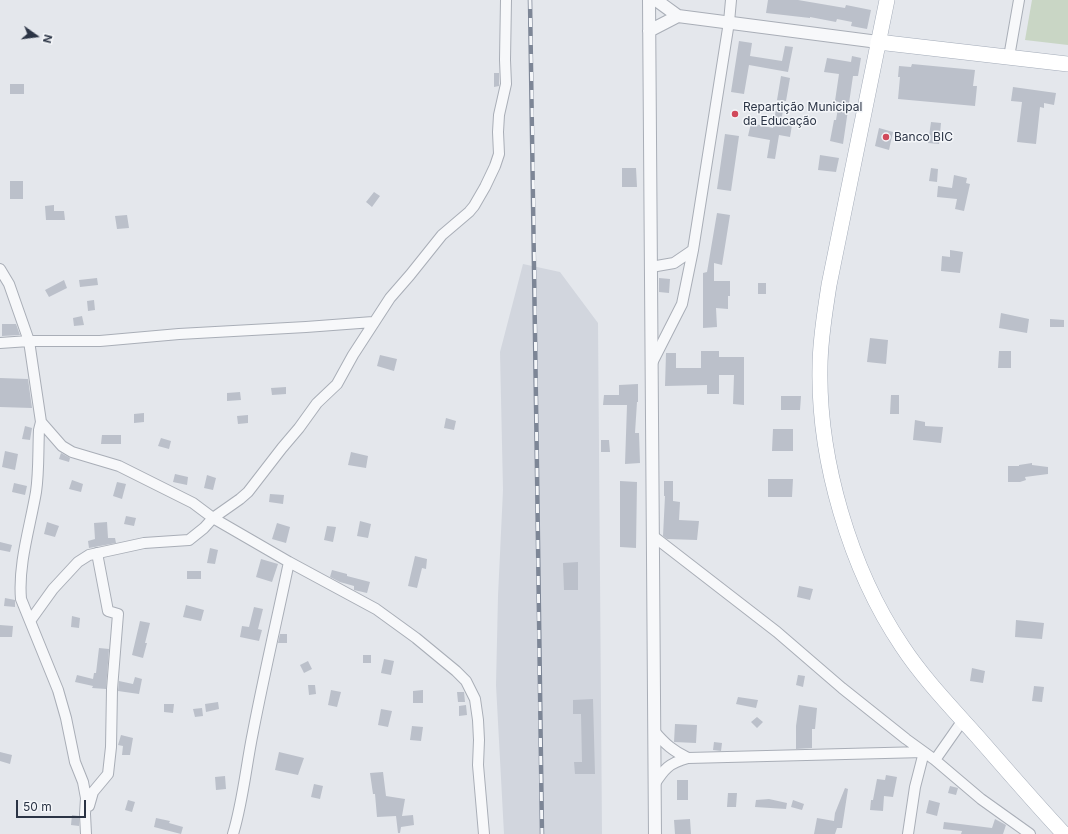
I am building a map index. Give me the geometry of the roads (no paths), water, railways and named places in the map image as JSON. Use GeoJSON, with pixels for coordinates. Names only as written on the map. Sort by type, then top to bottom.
{"type":"FeatureCollection","features":[{"type":"Feature","properties":{"kind":"main road"},"geometry":{"type":"LineString","coordinates":[[887,0],[829,285],[823,326],[820,360],[821,406],[834,488],[848,536],[868,586],[902,646],[924,675],[963,720],[1065,830]]}},
{"type":"Feature","properties":{"kind":"main road"},"geometry":{"type":"LineString","coordinates":[[878,42],[1068,64]]}},
{"type":"Feature","properties":{"kind":"street"},"geometry":{"type":"LineString","coordinates":[[30,622],[53,589],[78,562],[89,555],[144,544],[189,540],[204,528],[213,518],[248,492],[317,403],[337,384],[353,354],[390,298],[442,235],[474,206],[495,166],[498,154],[499,115],[506,84],[506,0]]}},
{"type":"Feature","properties":{"kind":"street"},"geometry":{"type":"LineString","coordinates":[[649,0],[654,834]]}},
{"type":"Feature","properties":{"kind":"street"},"geometry":{"type":"LineString","coordinates":[[656,0],[678,16],[878,42]]}},
{"type":"Feature","properties":{"kind":"street"},"geometry":{"type":"LineString","coordinates":[[651,364],[682,304],[693,250],[729,22],[731,0]]}},
{"type":"Feature","properties":{"kind":"street"},"geometry":{"type":"LineString","coordinates":[[1009,57],[1019,0]]}},
{"type":"Feature","properties":{"kind":"street"},"geometry":{"type":"LineString","coordinates":[[649,31],[678,16]]}},
{"type":"Feature","properties":{"kind":"street"},"geometry":{"type":"LineString","coordinates":[[651,267],[674,263],[693,250]]}},
{"type":"Feature","properties":{"kind":"street"},"geometry":{"type":"LineString","coordinates":[[0,269],[9,284],[29,341],[41,422],[39,430],[36,491],[26,540],[20,588],[21,599],[58,690],[66,718],[86,798],[86,834]]}},
{"type":"Feature","properties":{"kind":"street"},"geometry":{"type":"LineString","coordinates":[[0,343],[29,341],[100,341],[179,334],[373,322]]}},
{"type":"Feature","properties":{"kind":"street"},"geometry":{"type":"LineString","coordinates":[[41,422],[62,446],[72,452],[119,466],[133,472],[193,503],[213,518],[289,562],[376,609],[416,638],[456,671],[466,681],[474,699],[478,720],[478,765],[484,834]]}},
{"type":"Feature","properties":{"kind":"street"},"geometry":{"type":"LineString","coordinates":[[653,536],[777,632],[842,688],[935,760],[981,799],[1030,834]]}},
{"type":"Feature","properties":{"kind":"street"},"geometry":{"type":"LineString","coordinates":[[85,814],[93,792],[108,774],[111,747],[112,689],[118,614],[108,611],[96,553]]}},
{"type":"Feature","properties":{"kind":"street"},"geometry":{"type":"LineString","coordinates":[[233,834],[239,813],[261,693],[289,562]]}},
{"type":"Feature","properties":{"kind":"street"},"geometry":{"type":"LineString","coordinates":[[935,760],[963,720]]}},
{"type":"Feature","properties":{"kind":"street"},"geometry":{"type":"LineString","coordinates":[[654,731],[663,742],[675,752],[688,758]]}},
{"type":"Feature","properties":{"kind":"street"},"geometry":{"type":"LineString","coordinates":[[654,785],[663,771],[676,761],[688,758],[924,752]]}},
{"type":"Feature","properties":{"kind":"street"},"geometry":{"type":"LineString","coordinates":[[908,834],[914,787],[924,752]]}},
{"type":"Feature","properties":{"kind":"railway"},"geometry":{"type":"LineString","coordinates":[[530,0],[542,834]]}},
{"type":"Feature","properties":{"kind":"place","name":"Repartição Municipal da Educação"},"geometry":{"type":"Point","coordinates":[735,114]}},
{"type":"Feature","properties":{"kind":"place","name":"Banco BIC"},"geometry":{"type":"Point","coordinates":[886,137]}}]}
